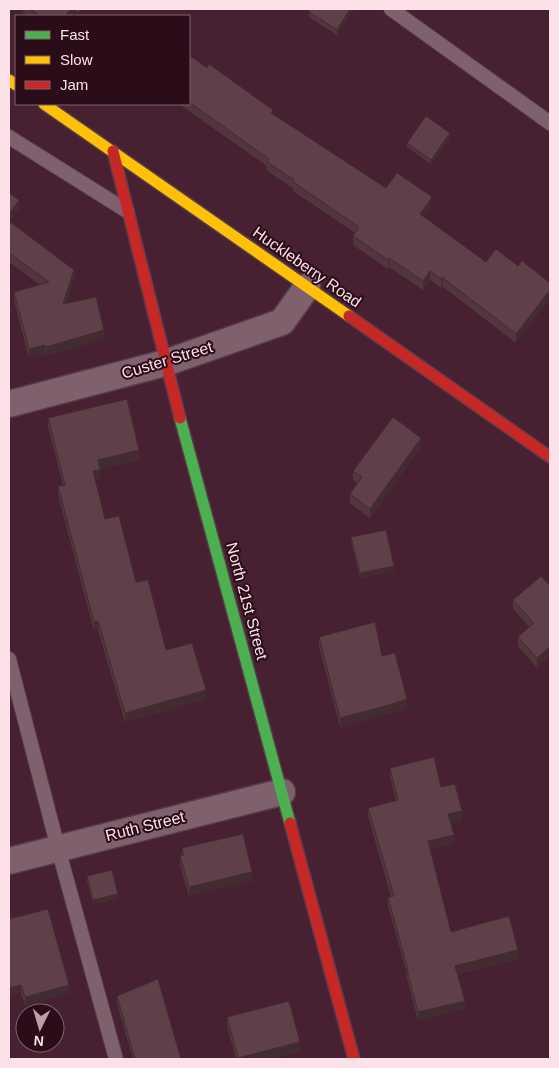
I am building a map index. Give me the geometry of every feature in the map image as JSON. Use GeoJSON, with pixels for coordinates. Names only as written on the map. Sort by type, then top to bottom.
{"type":"FeatureCollection","features":[{"type":"Feature","properties":{"kind":"street","name":"Huckleberry Road"},"geometry":{"type":"LineString","coordinates":[[45,105],[550,457]]}},
{"type":"Feature","properties":{"kind":"street","name":"North 21st Street"},"geometry":{"type":"LineString","coordinates":[[113,151],[165,364],[354,1059]]}},
{"type":"Feature","properties":{"kind":"street","name":"Custer Street"},"geometry":{"type":"LineString","coordinates":[[9,404],[165,364],[282,322],[306,287]]}},
{"type":"Feature","properties":{"kind":"street","name":"Ruth Street"},"geometry":{"type":"LineString","coordinates":[[9,861],[282,792]]}},
{"type":"Feature","properties":{"kind":"lane"},"geometry":{"type":"LineString","coordinates":[[391,9],[550,123]]}},
{"type":"Feature","properties":{"kind":"lane"},"geometry":{"type":"LineString","coordinates":[[9,137],[128,212]]}},
{"type":"Feature","properties":{"kind":"lane"},"geometry":{"type":"LineString","coordinates":[[9,660],[116,1059]]}},
{"type":"Feature","properties":{"kind":"building"},"geometry":{"type":"Polygon","coordinates":[[[30,9],[70,9],[66,15],[39,15],[30,9]]]}},
{"type":"Feature","properties":{"kind":"building"},"geometry":{"type":"Polygon","coordinates":[[[311,9],[350,9],[337,30],[309,12],[311,9]]]}},
{"type":"Feature","properties":{"kind":"building"},"geometry":{"type":"Polygon","coordinates":[[[190,56],[207,68],[209,64],[273,110],[271,113],[386,188],[397,173],[431,196],[431,199],[420,214],[486,262],[496,249],[518,266],[522,261],[550,283],[550,290],[516,334],[442,277],[441,279],[430,271],[423,281],[353,236],[359,227],[293,182],[294,180],[267,162],[269,159],[190,103],[190,56]]]}},
{"type":"Feature","properties":{"kind":"building"},"geometry":{"type":"Polygon","coordinates":[[[426,116],[450,133],[431,160],[407,143],[426,116]]]}},
{"type":"Feature","properties":{"kind":"building"},"geometry":{"type":"Polygon","coordinates":[[[9,193],[19,200],[9,214],[9,193]]]}},
{"type":"Feature","properties":{"kind":"building"},"geometry":{"type":"Polygon","coordinates":[[[9,221],[74,270],[63,304],[96,297],[104,330],[46,347],[45,345],[29,349],[14,292],[49,282],[9,253],[9,221]]]}},
{"type":"Feature","properties":{"kind":"building"},"geometry":{"type":"Polygon","coordinates":[[[127,399],[139,450],[98,460],[100,470],[93,471],[105,519],[119,516],[136,582],[148,580],[166,650],[192,643],[206,690],[125,713],[98,621],[94,622],[58,486],[65,485],[48,418],[127,399]]]}},
{"type":"Feature","properties":{"kind":"building"},"geometry":{"type":"Polygon","coordinates":[[[393,417],[421,438],[370,509],[350,494],[362,477],[353,471],[393,417]]]}},
{"type":"Feature","properties":{"kind":"building"},"geometry":{"type":"Polygon","coordinates":[[[386,530],[394,566],[360,573],[351,537],[386,530]]]}},
{"type":"Feature","properties":{"kind":"building"},"geometry":{"type":"Polygon","coordinates":[[[541,576],[550,586],[550,647],[537,658],[518,637],[534,623],[513,600],[541,576]]]}},
{"type":"Feature","properties":{"kind":"building"},"geometry":{"type":"Polygon","coordinates":[[[375,622],[382,656],[395,653],[407,699],[340,718],[319,637],[375,622]]]}},
{"type":"Feature","properties":{"kind":"building"},"geometry":{"type":"Polygon","coordinates":[[[434,757],[441,787],[455,784],[462,811],[448,814],[454,835],[428,841],[451,932],[509,916],[518,950],[455,966],[465,1001],[418,1012],[388,897],[394,896],[368,808],[398,800],[390,768],[434,757]]]}},
{"type":"Feature","properties":{"kind":"building"},"geometry":{"type":"Polygon","coordinates":[[[243,834],[252,872],[189,887],[180,856],[184,855],[182,848],[243,834]]]}},
{"type":"Feature","properties":{"kind":"building"},"geometry":{"type":"Polygon","coordinates":[[[112,870],[118,894],[93,900],[87,876],[112,870]]]}},
{"type":"Feature","properties":{"kind":"building"},"geometry":{"type":"Polygon","coordinates":[[[48,909],[69,985],[25,997],[21,985],[9,988],[9,919],[48,909]]]}},
{"type":"Feature","properties":{"kind":"building"},"geometry":{"type":"Polygon","coordinates":[[[158,979],[181,1059],[135,1059],[117,996],[158,979]]]}},
{"type":"Feature","properties":{"kind":"building"},"geometry":{"type":"Polygon","coordinates":[[[289,1001],[300,1042],[238,1058],[227,1017],[289,1001]]]}},
{"type":"Feature","properties":{"kind":"traffic: fast"},"geometry":{"type":"LineString","coordinates":[[180,418],[290,823]]}},
{"type":"Feature","properties":{"kind":"traffic: slow"},"geometry":{"type":"LineString","coordinates":[[9,80],[15,84]]}},
{"type":"Feature","properties":{"kind":"traffic: slow"},"geometry":{"type":"LineString","coordinates":[[45,105],[349,316]]}},
{"type":"Feature","properties":{"kind":"traffic: jam"},"geometry":{"type":"LineString","coordinates":[[113,151],[180,418]]}},
{"type":"Feature","properties":{"kind":"traffic: jam"},"geometry":{"type":"LineString","coordinates":[[349,316],[550,457]]}},
{"type":"Feature","properties":{"kind":"traffic: jam"},"geometry":{"type":"LineString","coordinates":[[290,823],[354,1059]]}}]}
